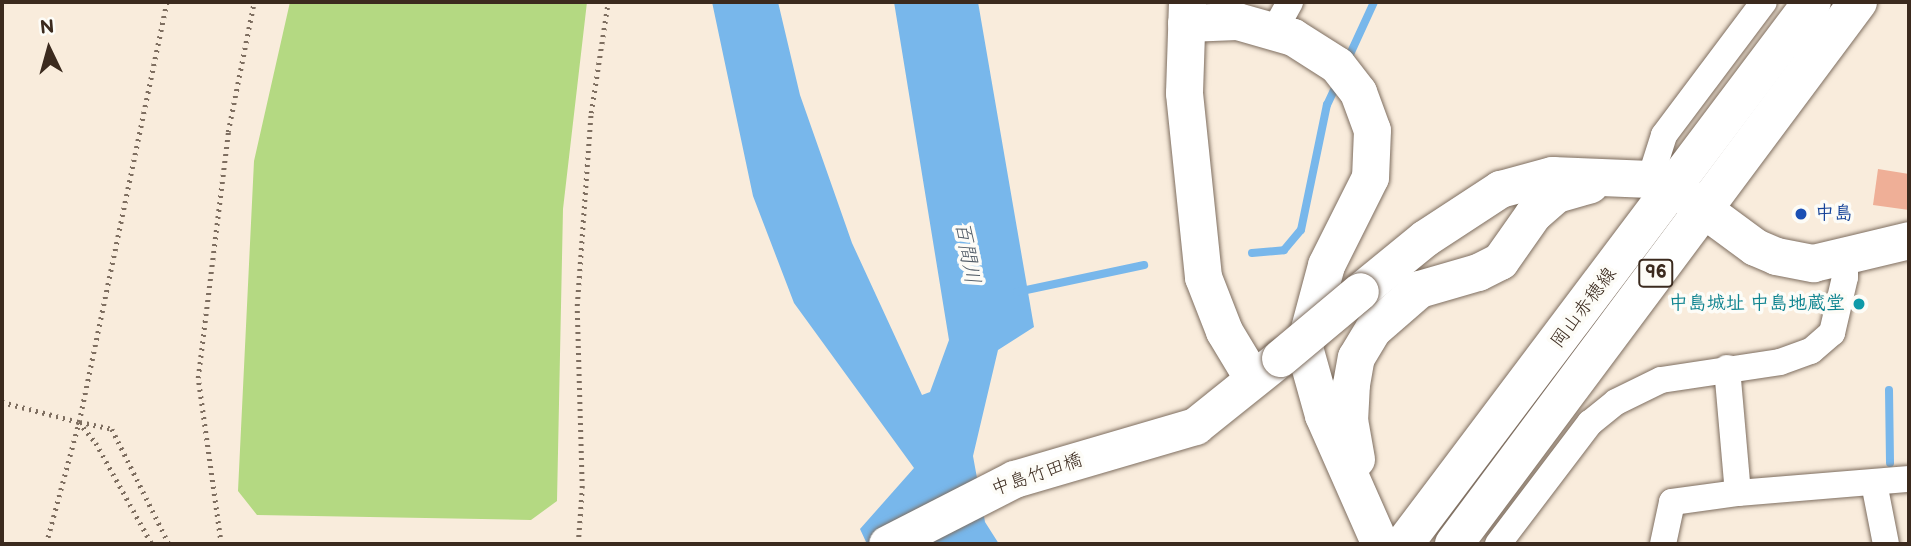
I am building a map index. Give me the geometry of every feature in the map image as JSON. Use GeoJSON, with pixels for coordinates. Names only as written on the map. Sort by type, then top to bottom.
{"type":"FeatureCollection","features":[{"type":"Feature","properties":{"kind":"main road","name":"岡山赤穂線"},"geometry":{"type":"LineString","coordinates":[[1397,543],[1676,192],[1812,2]]}},
{"type":"Feature","properties":{"kind":"main road","name":"岡山赤穂線"},"geometry":{"type":"LineString","coordinates":[[1454,544],[1676,192],[1858,2]]}},
{"type":"Feature","properties":{"kind":"street"},"geometry":{"type":"LineString","coordinates":[[1676,192],[1664,135],[1764,2]]}},
{"type":"Feature","properties":{"kind":"street"},"geometry":{"type":"LineString","coordinates":[[1397,543],[1366,510],[1323,415],[1304,347],[1326,265],[1370,177],[1372,130],[1358,92],[1337,65],[1286,24],[1237,21],[1186,12],[1184,93],[1203,278],[1224,331],[1267,369],[1360,290],[1425,238],[1500,189],[1552,175],[1611,177],[1676,192],[1755,247],[1776,256],[1813,263],[1909,240]]}},
{"type":"Feature","properties":{"kind":"street"},"geometry":{"type":"LineString","coordinates":[[1366,510],[1349,421],[1356,356],[1373,329],[1419,289],[1478,272],[1500,261],[1532,214],[1556,194],[1611,177]]}},
{"type":"Feature","properties":{"kind":"street"},"geometry":{"type":"LineString","coordinates":[[1498,544],[1590,424],[1616,402],[1661,380],[1780,362],[1811,351],[1832,333],[1845,277],[1845,257]]}},
{"type":"Feature","properties":{"kind":"street","name":"中島竹田橋"},"geometry":{"type":"LineString","coordinates":[[887,544],[1014,479],[1195,426],[1267,369]]}},
{"type":"Feature","properties":{"kind":"street"},"geometry":{"type":"LineString","coordinates":[[1727,369],[1738,493]]}},
{"type":"Feature","properties":{"kind":"street"},"geometry":{"type":"LineString","coordinates":[[1663,544],[1672,502],[1738,493],[1909,479]]}},
{"type":"Feature","properties":{"kind":"street"},"geometry":{"type":"LineString","coordinates":[[1874,483],[1886,544]]}},
{"type":"Feature","properties":{"kind":"path"},"geometry":{"type":"LineString","coordinates":[[46,544],[79,422],[167,2]]}},
{"type":"Feature","properties":{"kind":"path"},"geometry":{"type":"LineString","coordinates":[[221,544],[198,378],[228,132],[254,2]]}},
{"type":"Feature","properties":{"kind":"path"},"geometry":{"type":"LineString","coordinates":[[578,544],[582,488],[578,306],[591,113],[608,2]]}},
{"type":"Feature","properties":{"kind":"path"},"geometry":{"type":"LineString","coordinates":[[2,402],[112,429],[169,544]]}},
{"type":"Feature","properties":{"kind":"path"},"geometry":{"type":"LineString","coordinates":[[79,422],[96,443],[152,544]]}},
{"type":"Feature","properties":{"kind":"green space"},"geometry":{"type":"Polygon","coordinates":[[[290,2],[587,2],[563,209],[557,501],[531,520],[257,515],[238,491],[254,161],[290,2]]]}},
{"type":"Feature","properties":{"kind":"water","name":"百間川"},"geometry":{"type":"Polygon","coordinates":[[[712,2],[778,2],[800,95],[852,243],[922,395],[930,392],[949,340],[894,2],[978,2],[1034,327],[998,350],[973,456],[985,522],[999,544],[867,544],[860,529],[914,468],[794,303],[753,196],[712,2]]]}},
{"type":"Feature","properties":{"kind":"building"},"geometry":{"type":"Polygon","coordinates":[[[1878,169],[1909,174],[1909,210],[1873,205],[1878,169]]]}},
{"type":"Feature","properties":{"kind":"waterway"},"geometry":{"type":"LineString","coordinates":[[1346,63],[1374,2]]}},
{"type":"Feature","properties":{"kind":"waterway"},"geometry":{"type":"LineString","coordinates":[[1252,253],[1284,250],[1301,230],[1327,105],[1338,81]]}},
{"type":"Feature","properties":{"kind":"waterway"},"geometry":{"type":"LineString","coordinates":[[1017,292],[1144,265]]}},
{"type":"Feature","properties":{"kind":"waterway"},"geometry":{"type":"LineString","coordinates":[[1889,390],[1890,463]]}},
{"type":"Feature","properties":{"kind":"place","name":"中島"},"geometry":{"type":"Point","coordinates":[1801,214]}},
{"type":"Feature","properties":{"kind":"place","name":"中島城址 中島地蔵堂"},"geometry":{"type":"Point","coordinates":[1859,304]}}]}
